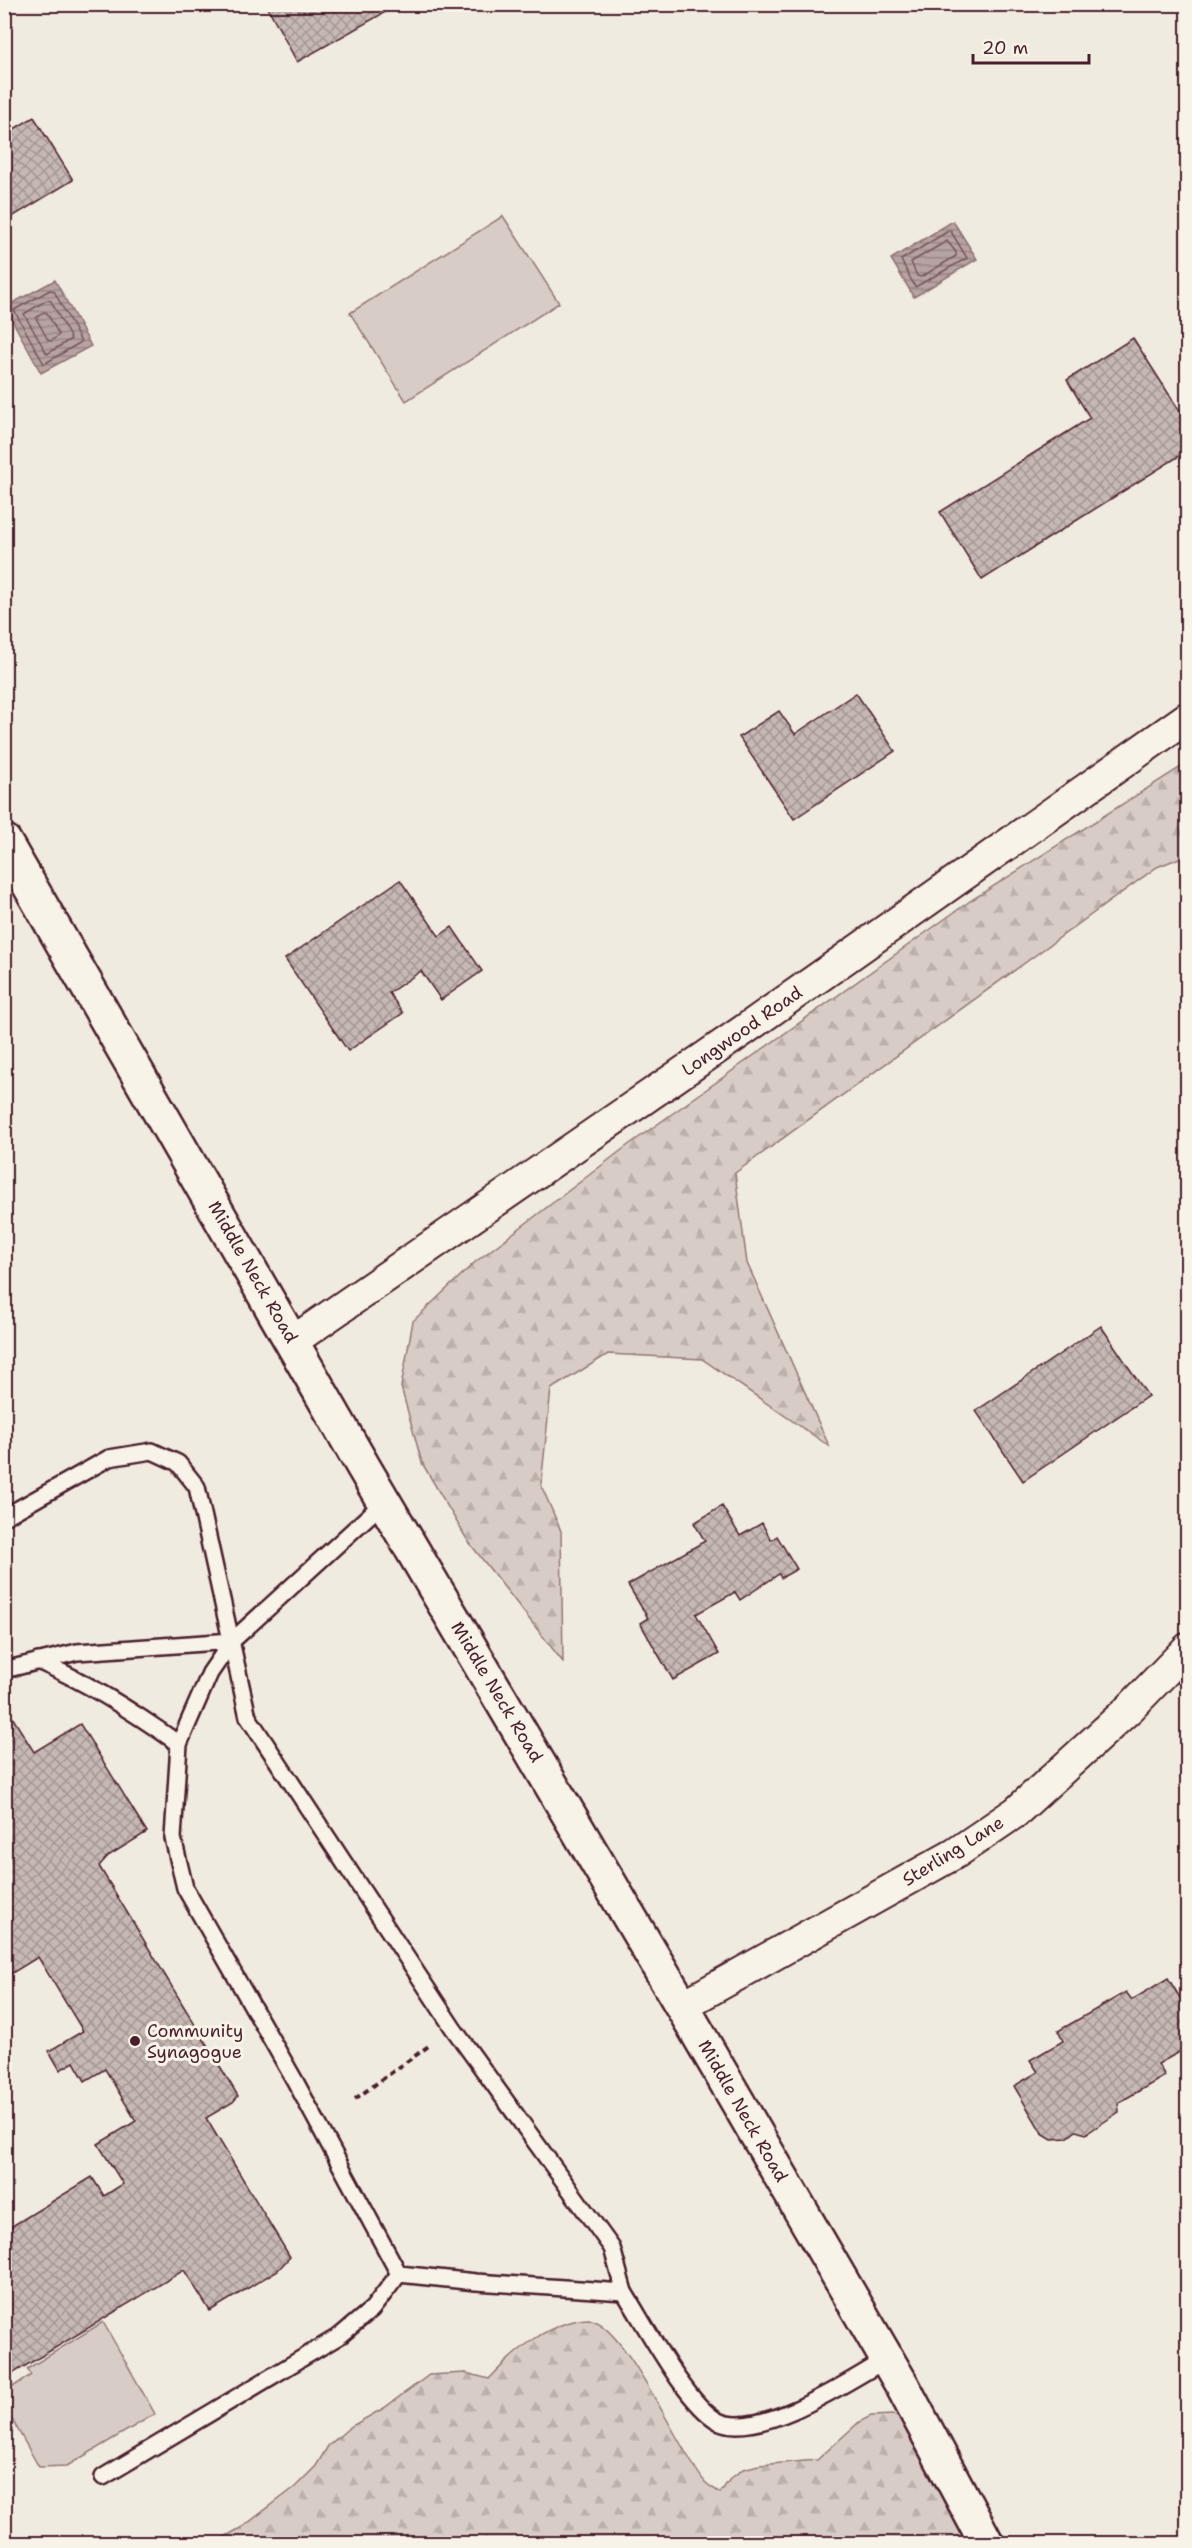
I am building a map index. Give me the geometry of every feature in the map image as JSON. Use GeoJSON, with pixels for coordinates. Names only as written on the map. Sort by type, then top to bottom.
{"type":"FeatureCollection","features":[{"type":"Feature","properties":{"kind":"main road","name":"Middle Neck Road"},"geometry":{"type":"LineString","coordinates":[[4,841],[384,1502],[682,2006],[887,2359],[934,2441],[987,2544]]}},
{"type":"Feature","properties":{"kind":"street","name":"Longwood Road"},"geometry":{"type":"LineString","coordinates":[[293,1341],[744,1030],[1188,717]]}},
{"type":"Feature","properties":{"kind":"street","name":"Sterling Lane"},"geometry":{"type":"LineString","coordinates":[[682,2006],[956,1853],[1016,1812],[1130,1708],[1188,1648]]}},
{"type":"Feature","properties":{"kind":"lane"},"geometry":{"type":"LineString","coordinates":[[4,1517],[109,1458],[152,1451],[178,1464],[197,1487],[248,1717],[453,2028],[612,2248],[624,2292],[682,2383],[701,2408],[718,2421],[735,2425],[752,2424],[800,2408],[887,2359]]}},
{"type":"Feature","properties":{"kind":"lane"},"geometry":{"type":"LineString","coordinates":[[384,1502],[232,1641],[210,1673],[179,1744],[173,1838],[185,1888],[295,2081],[399,2274]]}},
{"type":"Feature","properties":{"kind":"lane"},"geometry":{"type":"LineString","coordinates":[[4,1670],[77,1652],[232,1641]]}},
{"type":"Feature","properties":{"kind":"lane"},"geometry":{"type":"LineString","coordinates":[[38,1661],[77,1678],[126,1707],[179,1744]]}},
{"type":"Feature","properties":{"kind":"lane"},"geometry":{"type":"LineString","coordinates":[[399,2274],[476,2282],[624,2292]]}},
{"type":"Feature","properties":{"kind":"lane"},"geometry":{"type":"LineString","coordinates":[[103,2478],[341,2335],[372,2309],[399,2274]]}},
{"type":"Feature","properties":{"kind":"path"},"geometry":{"type":"LineString","coordinates":[[355,2099],[453,2028]]}},
{"type":"Feature","properties":{"kind":"green space"},"geometry":{"type":"Polygon","coordinates":[[[503,216],[559,303],[406,401],[350,313],[503,216]]]}},
{"type":"Feature","properties":{"kind":"green space"},"geometry":{"type":"Polygon","coordinates":[[[1187,763],[1187,855],[1157,867],[735,1173],[747,1263],[829,1446],[702,1359],[608,1354],[551,1389],[541,1485],[561,1531],[563,1662],[468,1541],[422,1463],[401,1387],[413,1321],[474,1263],[627,1146],[970,901],[1187,763]]]}},
{"type":"Feature","properties":{"kind":"green space"},"geometry":{"type":"Polygon","coordinates":[[[589,2319],[604,2327],[620,2344],[694,2466],[705,2482],[720,2493],[730,2479],[743,2469],[759,2465],[817,2460],[859,2422],[871,2416],[908,2417],[987,2544],[212,2544],[244,2526],[295,2487],[316,2466],[328,2446],[350,2427],[384,2408],[429,2375],[466,2373],[489,2379],[522,2348],[547,2331],[574,2321],[589,2319]]]}},
{"type":"Feature","properties":{"kind":"green space"},"geometry":{"type":"Polygon","coordinates":[[[103,2322],[155,2414],[67,2466],[39,2467],[5,2407],[5,2392],[31,2375],[27,2369],[103,2322]]]}},
{"type":"Feature","properties":{"kind":"water"},"geometry":{"type":"Polygon","coordinates":[[[953,221],[977,259],[914,297],[891,259],[953,221]]]}},
{"type":"Feature","properties":{"kind":"water"},"geometry":{"type":"Polygon","coordinates":[[[55,280],[91,346],[41,373],[5,307],[55,280]]]}},
{"type":"Feature","properties":{"kind":"building"},"geometry":{"type":"Polygon","coordinates":[[[266,4],[386,4],[389,10],[297,62],[266,4]]]}},
{"type":"Feature","properties":{"kind":"building"},"geometry":{"type":"Polygon","coordinates":[[[34,117],[73,180],[4,222],[4,135],[34,117]]]}},
{"type":"Feature","properties":{"kind":"building"},"geometry":{"type":"Polygon","coordinates":[[[1133,338],[1188,424],[1188,470],[1179,456],[982,580],[940,512],[1090,418],[1067,380],[1133,338]]]}},
{"type":"Feature","properties":{"kind":"building"},"geometry":{"type":"Polygon","coordinates":[[[856,693],[895,751],[794,819],[739,737],[779,711],[795,734],[856,693]]]}},
{"type":"Feature","properties":{"kind":"building"},"geometry":{"type":"Polygon","coordinates":[[[400,880],[439,936],[452,927],[482,971],[441,1000],[421,971],[389,993],[403,1013],[348,1051],[285,959],[400,880]]]}},
{"type":"Feature","properties":{"kind":"building"},"geometry":{"type":"Polygon","coordinates":[[[1101,1326],[1148,1396],[1023,1481],[976,1411],[1101,1326]]]}},
{"type":"Feature","properties":{"kind":"building"},"geometry":{"type":"Polygon","coordinates":[[[722,1506],[740,1536],[762,1523],[771,1540],[777,1536],[797,1569],[781,1578],[779,1574],[740,1600],[735,1592],[696,1614],[719,1654],[673,1680],[640,1623],[648,1618],[628,1585],[705,1541],[694,1523],[722,1506]]]}},
{"type":"Feature","properties":{"kind":"building","name":"Community Synagogue"},"geometry":{"type":"Polygon","coordinates":[[[4,1704],[34,1752],[80,1724],[147,1832],[108,1856],[99,1866],[238,2096],[233,2102],[206,2118],[290,2257],[278,2270],[210,2311],[184,2270],[7,2377],[4,2372],[4,2231],[92,2177],[104,2196],[123,2184],[98,2144],[136,2121],[105,2069],[85,2081],[74,2062],[60,2070],[49,2051],[83,2031],[38,1957],[4,1978],[4,1704]]]}},
{"type":"Feature","properties":{"kind":"building"},"geometry":{"type":"Polygon","coordinates":[[[1168,1978],[1188,2011],[1188,2047],[1158,2064],[1165,2076],[1118,2103],[1119,2112],[1086,2134],[1076,2131],[1067,2138],[1052,2139],[1042,2133],[1014,2086],[1038,2072],[1030,2060],[1063,2041],[1058,2031],[1126,1992],[1132,2000],[1168,1978]]]}},
{"type":"Feature","properties":{"kind":"place","name":"Community Synagogue"},"geometry":{"type":"Point","coordinates":[135,2041]}}]}
